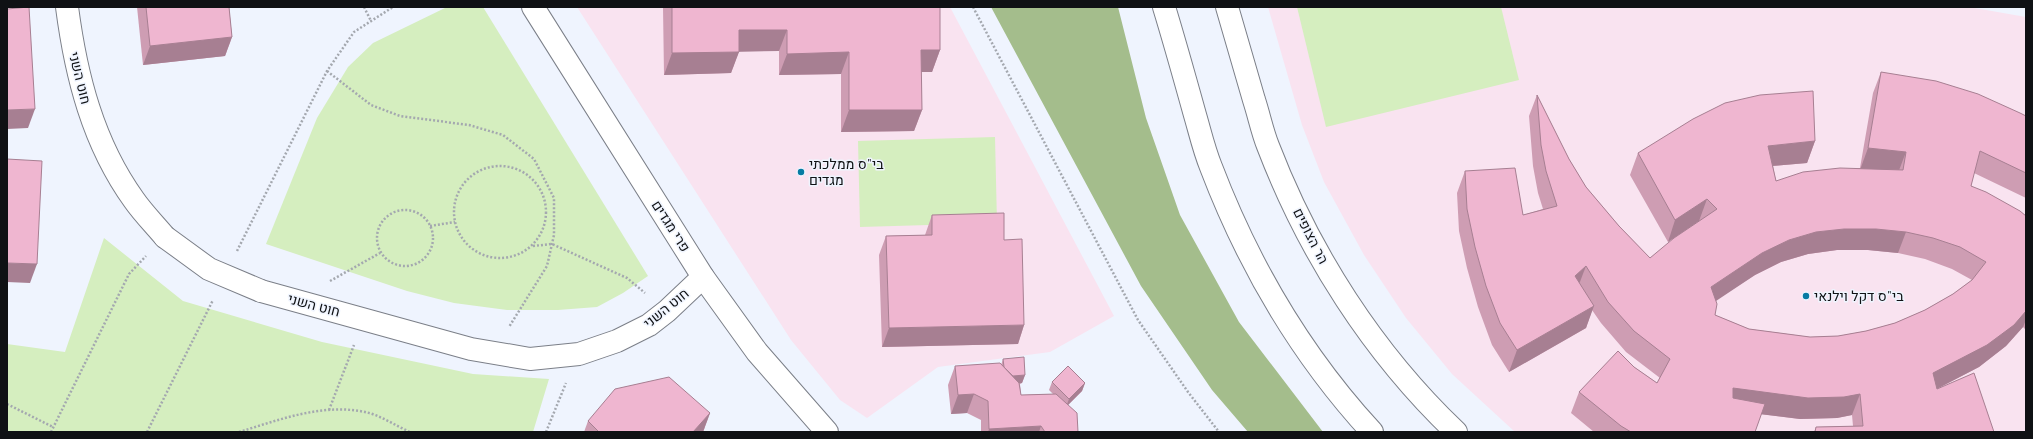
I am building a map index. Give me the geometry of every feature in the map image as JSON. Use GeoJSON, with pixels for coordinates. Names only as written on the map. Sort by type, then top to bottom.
{"type":"FeatureCollection","features":[{"type":"Feature","properties":{"kind":"street","name":"חוט השני"},"geometry":{"type":"LineString","coordinates":[[67,7],[72,47],[87,108],[104,152],[134,200],[165,237],[210,269],[261,291],[471,349],[530,359],[579,354],[617,341],[649,325],[667,311],[703,277]]}},
{"type":"Feature","properties":{"kind":"street","name":"פרי מגדים"},"geometry":{"type":"LineString","coordinates":[[533,7],[703,277],[757,352],[827,432]]}},
{"type":"Feature","properties":{"kind":"street"},"geometry":{"type":"LineString","coordinates":[[1164,7],[1210,166],[1234,222],[1268,290],[1308,352],[1351,408],[1372,432]]}},
{"type":"Feature","properties":{"kind":"street","name":"הר הצופים"},"geometry":{"type":"LineString","coordinates":[[1227,7],[1268,146],[1290,197],[1322,260],[1358,318],[1398,370],[1456,432]]}},
{"type":"Feature","properties":{"kind":"path"},"geometry":{"type":"LineString","coordinates":[[364,7],[371,21]]}},
{"type":"Feature","properties":{"kind":"path"},"geometry":{"type":"LineString","coordinates":[[235,255],[327,71],[354,32],[393,7]]}},
{"type":"Feature","properties":{"kind":"path"},"geometry":{"type":"LineString","coordinates":[[973,7],[1138,320],[1188,392],[1219,432]]}},
{"type":"Feature","properties":{"kind":"path"},"geometry":{"type":"LineString","coordinates":[[327,71],[371,106],[400,116],[469,125],[503,135],[534,159],[554,198],[554,235],[547,266],[493,352]]}},
{"type":"Feature","properties":{"kind":"path"},"geometry":{"type":"LineString","coordinates":[[497,166],[516,168],[530,176],[541,188],[546,203],[547,220],[542,234],[532,246],[518,255],[502,259],[486,256],[472,249],[461,237],[455,222],[454,207],[458,191],[468,179],[482,170],[497,166]]}},
{"type":"Feature","properties":{"kind":"path"},"geometry":{"type":"LineString","coordinates":[[406,210],[416,212],[424,218],[430,226],[433,235],[432,246],[428,255],[420,262],[412,266],[395,265],[380,253],[377,240],[378,230],[382,221],[390,215],[406,210]]}},
{"type":"Feature","properties":{"kind":"path"},"geometry":{"type":"LineString","coordinates":[[430,226],[455,222]]}},
{"type":"Feature","properties":{"kind":"path"},"geometry":{"type":"LineString","coordinates":[[50,432],[129,274],[165,237]]}},
{"type":"Feature","properties":{"kind":"path"},"geometry":{"type":"LineString","coordinates":[[532,246],[552,244],[627,278],[667,311]]}},
{"type":"Feature","properties":{"kind":"path"},"geometry":{"type":"LineString","coordinates":[[295,300],[380,253]]}},
{"type":"Feature","properties":{"kind":"path"},"geometry":{"type":"LineString","coordinates":[[147,432],[214,298]]}},
{"type":"Feature","properties":{"kind":"path"},"geometry":{"type":"LineString","coordinates":[[329,410],[364,319]]}},
{"type":"Feature","properties":{"kind":"path"},"geometry":{"type":"LineString","coordinates":[[546,432],[579,354]]}},
{"type":"Feature","properties":{"kind":"path"},"geometry":{"type":"LineString","coordinates":[[7,404],[53,427]]}},
{"type":"Feature","properties":{"kind":"path"},"geometry":{"type":"LineString","coordinates":[[239,432],[300,414],[329,410],[366,412],[410,432]]}},
{"type":"Feature","properties":{"kind":"shaded area"},"geometry":{"type":"Polygon","coordinates":[[[577,7],[950,7],[1114,316],[1050,352],[938,367],[867,418],[840,400],[791,340],[577,7]]]}},
{"type":"Feature","properties":{"kind":"shaded area"},"geometry":{"type":"Polygon","coordinates":[[[1268,7],[1969,7],[2026,17],[2026,432],[1515,432],[1452,374],[1406,318],[1364,255],[1324,182],[1302,125],[1268,7]]]}},
{"type":"Feature","properties":{"kind":"green space"},"geometry":{"type":"Polygon","coordinates":[[[447,7],[483,7],[648,276],[623,293],[597,307],[558,310],[507,310],[454,303],[407,291],[266,244],[317,118],[348,67],[373,43],[447,7]]]}},
{"type":"Feature","properties":{"kind":"green space"},"geometry":{"type":"Polygon","coordinates":[[[991,7],[1118,7],[1146,118],[1180,215],[1239,322],[1323,432],[1248,432],[1212,390],[1141,286],[991,7]]]}},
{"type":"Feature","properties":{"kind":"green space"},"geometry":{"type":"Polygon","coordinates":[[[1297,7],[1501,7],[1519,80],[1326,127],[1297,7]]]}},
{"type":"Feature","properties":{"kind":"green space"},"geometry":{"type":"Polygon","coordinates":[[[995,137],[997,223],[860,227],[858,141],[995,137]]]}},
{"type":"Feature","properties":{"kind":"green space"},"geometry":{"type":"Polygon","coordinates":[[[104,238],[183,301],[322,342],[473,374],[549,379],[533,432],[7,432],[7,344],[65,352],[104,238]]]}},
{"type":"Feature","properties":{"kind":"building"},"geometry":{"type":"Polygon","coordinates":[[[29,7],[35,109],[7,110],[7,9],[29,7]]]}},
{"type":"Feature","properties":{"kind":"building"},"geometry":{"type":"Polygon","coordinates":[[[146,7],[229,7],[232,37],[150,46],[146,7]]]}},
{"type":"Feature","properties":{"kind":"building"},"geometry":{"type":"Polygon","coordinates":[[[672,7],[940,7],[940,50],[921,50],[922,110],[849,110],[849,52],[787,54],[787,30],[739,30],[739,52],[672,53],[672,7]]]}},
{"type":"Feature","properties":{"kind":"building"},"geometry":{"type":"Polygon","coordinates":[[[1881,72],[1936,81],[1978,94],[2026,116],[2026,173],[1980,151],[1971,186],[1986,192],[2020,211],[2026,216],[2026,311],[2014,325],[1987,345],[1933,373],[1937,389],[1974,373],[1994,432],[1815,432],[1816,427],[1863,426],[1860,394],[1844,397],[1808,398],[1733,388],[1733,398],[1765,404],[1755,432],[1631,432],[1621,426],[1579,392],[1618,351],[1634,367],[1657,383],[1670,359],[1634,331],[1608,302],[1586,266],[1575,276],[1594,306],[1517,350],[1500,323],[1486,286],[1475,247],[1467,209],[1465,171],[1515,168],[1523,215],[1557,206],[1546,171],[1541,145],[1537,95],[1569,159],[1586,187],[1619,226],[1650,258],[1674,238],[1717,209],[1707,199],[1675,220],[1638,153],[1693,119],[1725,103],[1760,95],[1813,91],[1815,141],[1768,146],[1776,181],[1803,172],[1840,168],[1903,170],[1906,152],[1868,148],[1881,72]],[[1844,229],[1816,232],[1789,240],[1762,253],[1711,287],[1717,304],[1715,315],[1749,329],[1810,337],[1838,336],[1866,331],[1895,323],[1925,310],[1953,294],[1972,280],[1986,262],[1960,247],[1933,238],[1906,232],[1876,229],[1844,229]]]}},
{"type":"Feature","properties":{"kind":"building"},"geometry":{"type":"Polygon","coordinates":[[[7,159],[42,161],[37,264],[7,263],[7,159]]]}},
{"type":"Feature","properties":{"kind":"building"},"geometry":{"type":"Polygon","coordinates":[[[1004,213],[1004,240],[1022,239],[1024,325],[889,328],[886,236],[932,235],[932,215],[1004,213]]]}},
{"type":"Feature","properties":{"kind":"building"},"geometry":{"type":"Polygon","coordinates":[[[1024,357],[1025,375],[1013,376],[1004,367],[1003,359],[1024,357]]]}},
{"type":"Feature","properties":{"kind":"building"},"geometry":{"type":"Polygon","coordinates":[[[1000,363],[1019,383],[1021,395],[1056,394],[1077,413],[1078,432],[1045,432],[1041,426],[989,429],[988,401],[974,394],[958,395],[955,366],[1000,363]]]}},
{"type":"Feature","properties":{"kind":"building"},"geometry":{"type":"Polygon","coordinates":[[[1068,366],[1085,383],[1069,399],[1052,382],[1068,366]]]}},
{"type":"Feature","properties":{"kind":"building"},"geometry":{"type":"Polygon","coordinates":[[[669,377],[710,413],[693,432],[599,432],[588,421],[615,389],[669,377]]]}},
{"type":"Feature","properties":{"kind":"place","name":"בי\"ס ממלכתי מגדים"},"geometry":{"type":"Point","coordinates":[801,172]}},
{"type":"Feature","properties":{"kind":"place","name":"בי\"ס דקל וילנאי"},"geometry":{"type":"Point","coordinates":[1806,296]}}]}
